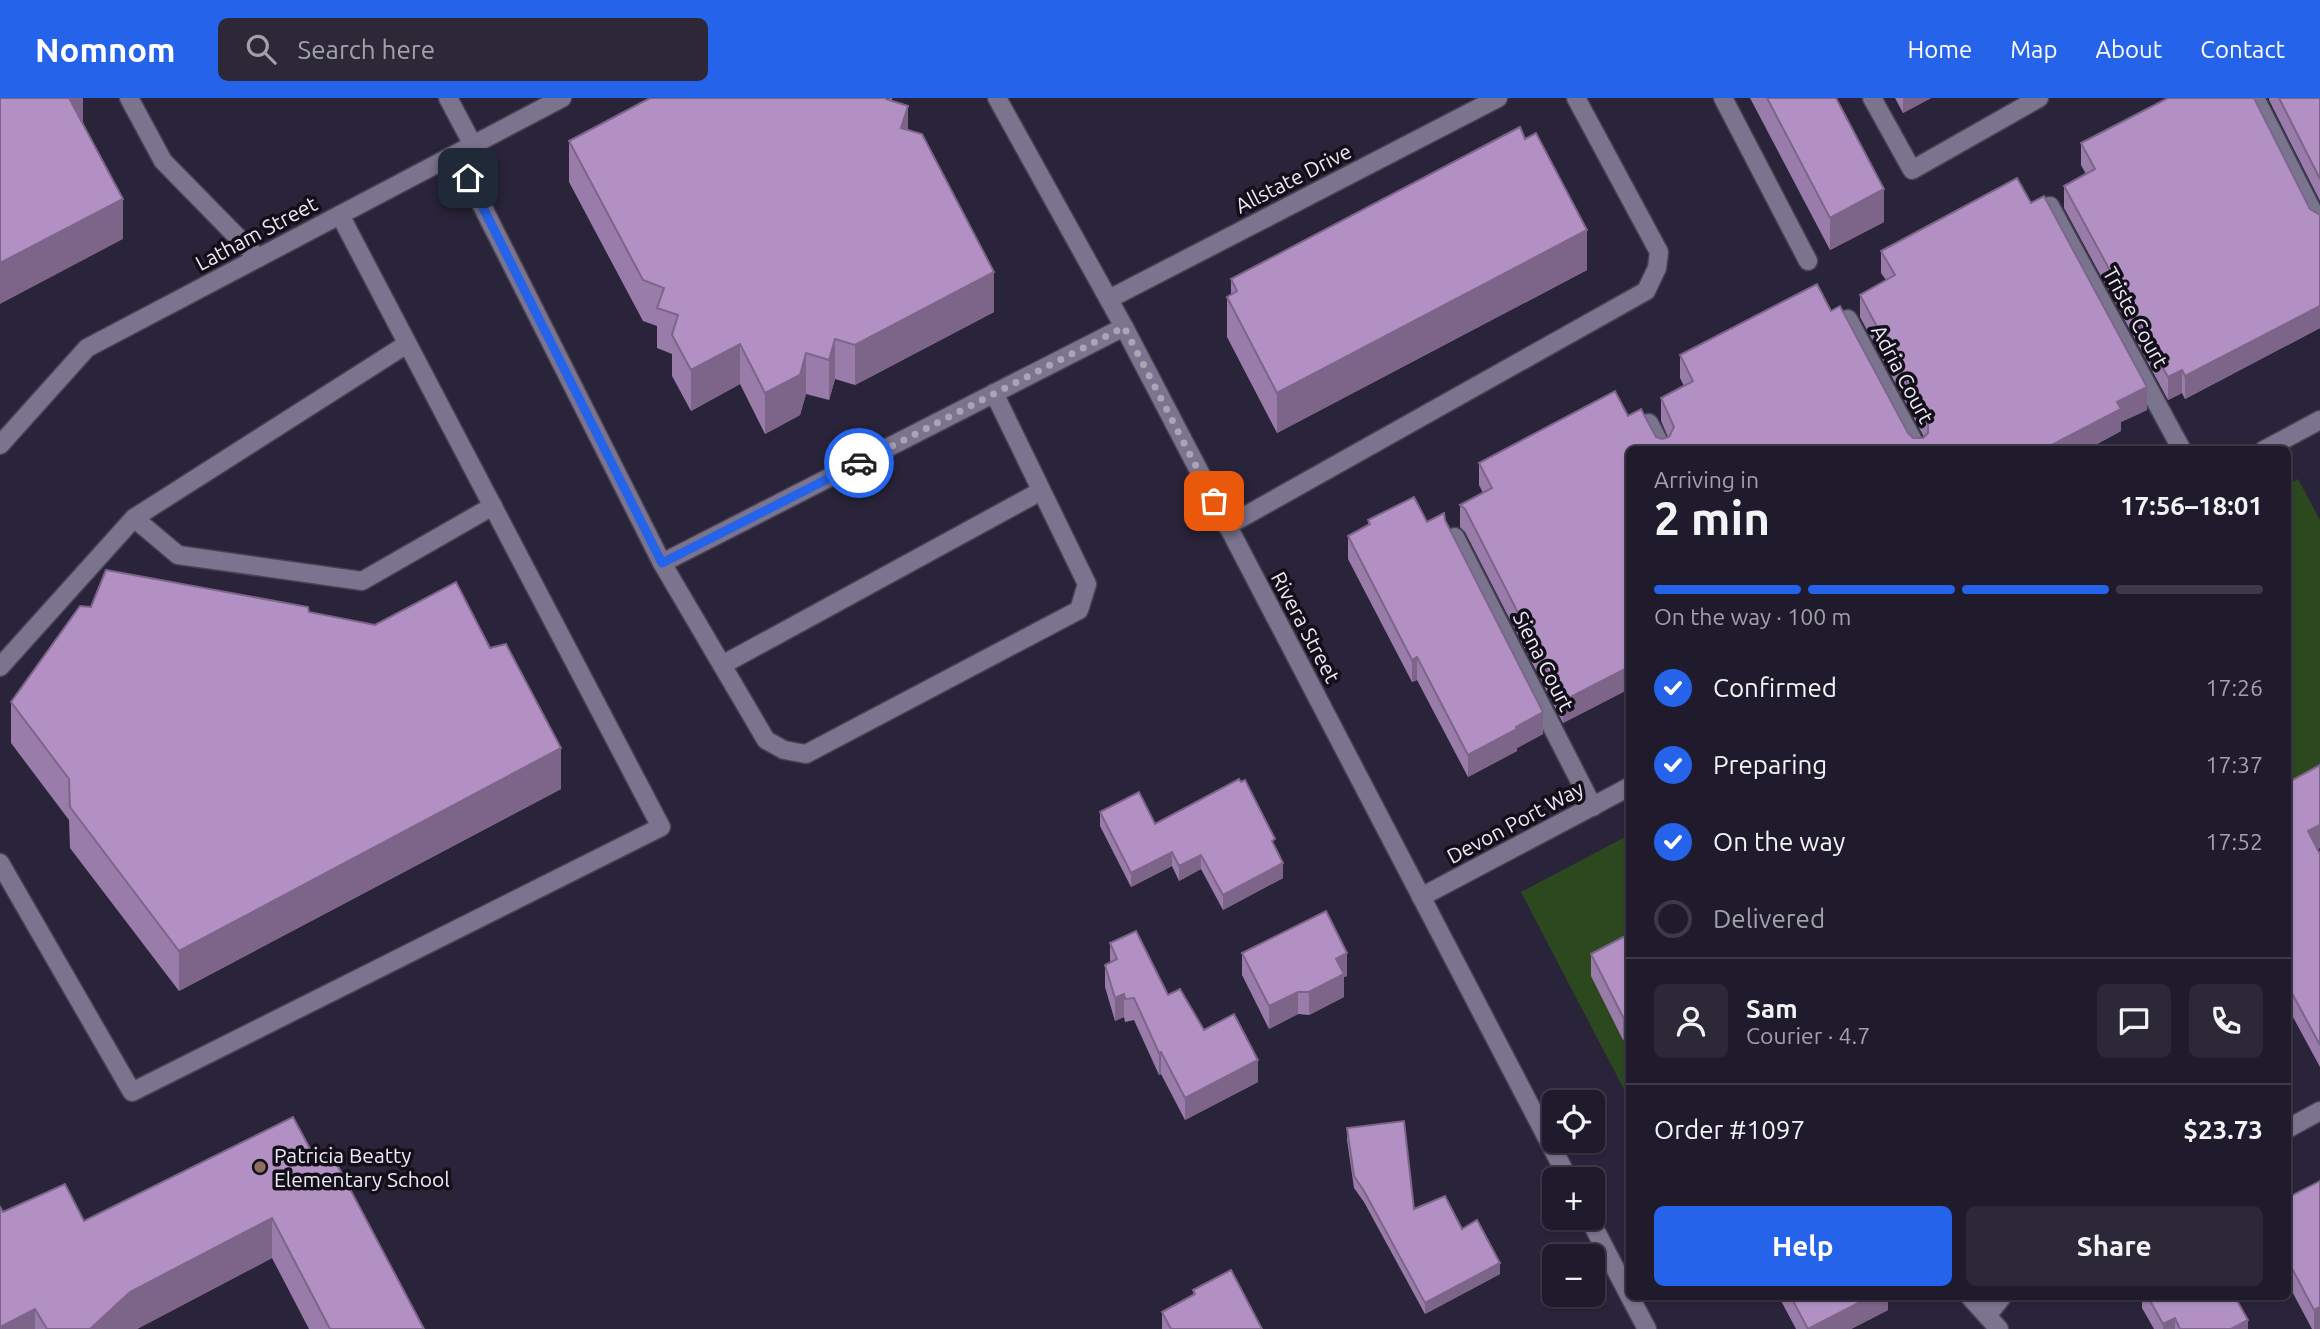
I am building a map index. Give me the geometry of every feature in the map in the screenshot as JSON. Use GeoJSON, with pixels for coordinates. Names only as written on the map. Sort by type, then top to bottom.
{"type":"FeatureCollection","features":[{"type":"Feature","properties":{"kind":"street"},"geometry":{"type":"LineString","coordinates":[[129,98],[163,161],[258,258]]}},
{"type":"Feature","properties":{"kind":"street"},"geometry":{"type":"LineString","coordinates":[[448,98],[473,145]]}},
{"type":"Feature","properties":{"kind":"street","name":"Latham Street"},"geometry":{"type":"LineString","coordinates":[[0,445],[87,348],[562,98]]}},
{"type":"Feature","properties":{"kind":"street","name":"Rivera Street"},"geometry":{"type":"LineString","coordinates":[[998,98],[1124,327],[1562,1167]]}},
{"type":"Feature","properties":{"kind":"street","name":"Allstate Drive"},"geometry":{"type":"LineString","coordinates":[[1109,299],[1497,98]]}},
{"type":"Feature","properties":{"kind":"street"},"geometry":{"type":"LineString","coordinates":[[1227,526],[1646,291],[1657,268],[1659,252],[1576,98]]}},
{"type":"Feature","properties":{"kind":"street"},"geometry":{"type":"LineString","coordinates":[[1723,98],[1808,261]]}},
{"type":"Feature","properties":{"kind":"street"},"geometry":{"type":"LineString","coordinates":[[1872,98],[1912,170],[2039,98]]}},
{"type":"Feature","properties":{"kind":"street"},"geometry":{"type":"LineString","coordinates":[[2255,98],[2320,226]]}},
{"type":"Feature","properties":{"kind":"street"},"geometry":{"type":"LineString","coordinates":[[456,154],[662,563],[766,740],[784,750],[806,754],[1079,610],[1087,584],[994,393]]}},
{"type":"Feature","properties":{"kind":"street","name":"Triste Court"},"geometry":{"type":"LineString","coordinates":[[2049,206],[2180,446]]}},
{"type":"Feature","properties":{"kind":"street"},"geometry":{"type":"LineString","coordinates":[[0,863],[132,1092],[661,827],[340,215]]}},
{"type":"Feature","properties":{"kind":"street","name":"Adria Court"},"geometry":{"type":"LineString","coordinates":[[1848,319],[1916,446]]}},
{"type":"Feature","properties":{"kind":"street"},"geometry":{"type":"LineString","coordinates":[[662,563],[1124,327]]}},
{"type":"Feature","properties":{"kind":"street"},"geometry":{"type":"LineString","coordinates":[[0,667],[134,518],[407,344]]}},
{"type":"Feature","properties":{"kind":"street"},"geometry":{"type":"LineString","coordinates":[[2271,446],[2320,420]]}},
{"type":"Feature","properties":{"kind":"street"},"geometry":{"type":"LineString","coordinates":[[1649,423],[1661,446]]}},
{"type":"Feature","properties":{"kind":"street"},"geometry":{"type":"LineString","coordinates":[[722,665],[1041,491]]}},
{"type":"Feature","properties":{"kind":"street"},"geometry":{"type":"LineString","coordinates":[[134,518],[178,555],[362,581],[493,506]]}},
{"type":"Feature","properties":{"kind":"street","name":"Siena Court"},"geometry":{"type":"LineString","coordinates":[[1455,537],[1593,807]]}},
{"type":"Feature","properties":{"kind":"street","name":"Devon Port Way"},"geometry":{"type":"LineString","coordinates":[[1421,897],[1626,790]]}},
{"type":"Feature","properties":{"kind":"street"},"geometry":{"type":"LineString","coordinates":[[2291,1127],[2320,1111]]}},
{"type":"Feature","properties":{"kind":"street"},"geometry":{"type":"LineString","coordinates":[[1595,1230],[1626,1288]]}},
{"type":"Feature","properties":{"kind":"street"},"geometry":{"type":"LineString","coordinates":[[1632,1300],[1647,1329]]}},
{"type":"Feature","properties":{"kind":"street"},"geometry":{"type":"LineString","coordinates":[[1973,1300],[1993,1322],[2001,1300]]}},
{"type":"Feature","properties":{"kind":"green space"},"geometry":{"type":"Polygon","coordinates":[[[2298,479],[2320,520],[2320,783],[2291,799],[2291,483],[2298,479]]]}},
{"type":"Feature","properties":{"kind":"green space"},"geometry":{"type":"Polygon","coordinates":[[[1626,837],[1626,1093],[1521,892],[1626,837]]]}},
{"type":"Feature","properties":{"kind":"building"},"geometry":{"type":"Polygon","coordinates":[[[0,98],[69,98],[123,199],[0,263],[0,98]]]}},
{"type":"Feature","properties":{"kind":"building"},"geometry":{"type":"Polygon","coordinates":[[[650,98],[886,98],[908,106],[901,128],[922,134],[994,272],[855,345],[835,339],[829,360],[806,353],[800,375],[765,393],[740,344],[691,370],[672,335],[678,315],[657,308],[664,288],[643,280],[569,141],[650,98]]]}},
{"type":"Feature","properties":{"kind":"building"},"geometry":{"type":"Polygon","coordinates":[[[1767,98],[1836,98],[1884,189],[1830,218],[1767,98]]]}},
{"type":"Feature","properties":{"kind":"building"},"geometry":{"type":"Polygon","coordinates":[[[2168,98],[2254,98],[2310,209],[2320,215],[2320,306],[2185,376],[2182,370],[2168,377],[2064,186],[2095,169],[2081,143],[2168,98]]]}},
{"type":"Feature","properties":{"kind":"building"},"geometry":{"type":"Polygon","coordinates":[[[2279,98],[2320,98],[2320,179],[2279,98]]]}},
{"type":"Feature","properties":{"kind":"building"},"geometry":{"type":"Polygon","coordinates":[[[1520,127],[1525,139],[1536,133],[1587,230],[1277,393],[1227,297],[1237,291],[1231,279],[1520,127]]]}},
{"type":"Feature","properties":{"kind":"building"},"geometry":{"type":"Polygon","coordinates":[[[2017,178],[2031,203],[2044,196],[2147,387],[2117,402],[2121,409],[2050,446],[1626,446],[1626,669],[1563,701],[1465,509],[1460,505],[1492,488],[1479,463],[1615,391],[1628,416],[1641,409],[1656,437],[1669,437],[1674,427],[1661,398],[1693,381],[1680,355],[1817,284],[1831,311],[1840,306],[1908,433],[1913,438],[1923,438],[1928,433],[1928,422],[1860,295],[1895,275],[1881,251],[2017,178]]]}},
{"type":"Feature","properties":{"kind":"building"},"geometry":{"type":"Polygon","coordinates":[[[1414,497],[1427,522],[1444,513],[1445,520],[1543,712],[1468,755],[1417,657],[1412,660],[1348,536],[1370,524],[1368,520],[1414,497]]]}},
{"type":"Feature","properties":{"kind":"building"},"geometry":{"type":"Polygon","coordinates":[[[106,570],[308,607],[309,612],[375,625],[456,582],[490,648],[506,644],[561,748],[179,951],[70,807],[69,779],[11,702],[80,606],[91,607],[106,570]]]}},
{"type":"Feature","properties":{"kind":"building"},"geometry":{"type":"Polygon","coordinates":[[[2320,765],[2320,825],[2308,831],[2320,854],[2320,1045],[2291,991],[2291,781],[2320,765]]]}},
{"type":"Feature","properties":{"kind":"building"},"geometry":{"type":"Polygon","coordinates":[[[1239,779],[1241,782],[1245,780],[1275,839],[1272,841],[1283,863],[1223,895],[1201,855],[1179,866],[1172,852],[1131,873],[1100,812],[1139,792],[1155,824],[1239,779]]]}},
{"type":"Feature","properties":{"kind":"building"},"geometry":{"type":"Polygon","coordinates":[[[1326,911],[1347,953],[1336,959],[1344,974],[1309,992],[1298,992],[1269,1006],[1242,953],[1326,911]]]}},
{"type":"Feature","properties":{"kind":"building"},"geometry":{"type":"Polygon","coordinates":[[[1136,931],[1168,995],[1180,989],[1204,1030],[1234,1014],[1258,1060],[1185,1098],[1161,1052],[1159,1053],[1134,998],[1125,999],[1124,994],[1115,998],[1105,965],[1117,959],[1110,943],[1136,931]]]}},
{"type":"Feature","properties":{"kind":"building"},"geometry":{"type":"Polygon","coordinates":[[[1626,936],[1626,1016],[1623,1017],[1591,954],[1626,936]]]}},
{"type":"Feature","properties":{"kind":"building","name":"Patricia Beatty Elementary School"},"geometry":{"type":"Polygon","coordinates":[[[293,1117],[316,1160],[331,1153],[424,1329],[330,1329],[272,1218],[130,1292],[90,1329],[47,1329],[35,1309],[0,1327],[0,1207],[3,1212],[65,1184],[84,1221],[293,1117]]]}},
{"type":"Feature","properties":{"kind":"building"},"geometry":{"type":"Polygon","coordinates":[[[1404,1121],[1414,1209],[1445,1196],[1462,1229],[1477,1220],[1500,1263],[1425,1303],[1354,1176],[1347,1128],[1404,1121]]]}},
{"type":"Feature","properties":{"kind":"building"},"geometry":{"type":"Polygon","coordinates":[[[2320,1181],[2320,1307],[2314,1310],[2291,1267],[2291,1196],[2320,1181]]]}},
{"type":"Feature","properties":{"kind":"building"},"geometry":{"type":"Polygon","coordinates":[[[1231,1270],[1262,1329],[1171,1329],[1162,1312],[1195,1294],[1193,1290],[1231,1270]]]}},
{"type":"Feature","properties":{"kind":"building"},"geometry":{"type":"Polygon","coordinates":[[[1793,1300],[1864,1300],[1808,1329],[1793,1300]]]}},
{"type":"Feature","properties":{"kind":"building"},"geometry":{"type":"Polygon","coordinates":[[[2150,1300],[2237,1300],[2248,1320],[2231,1329],[2180,1329],[2175,1318],[2163,1324],[2150,1300]]]}},
{"type":"Feature","properties":{"kind":"way so far"},"geometry":{"type":"LineString","coordinates":[[859,463],[1124,327],[1214,501]]}},
{"type":"Feature","properties":{"kind":"place","name":"Patricia Beatty Elementary School"},"geometry":{"type":"Point","coordinates":[260,1167]}},
{"type":"Feature","properties":{"kind":"route"},"geometry":{"type":"LineString","coordinates":[[468,178],[662,563],[859,463]]}}]}
